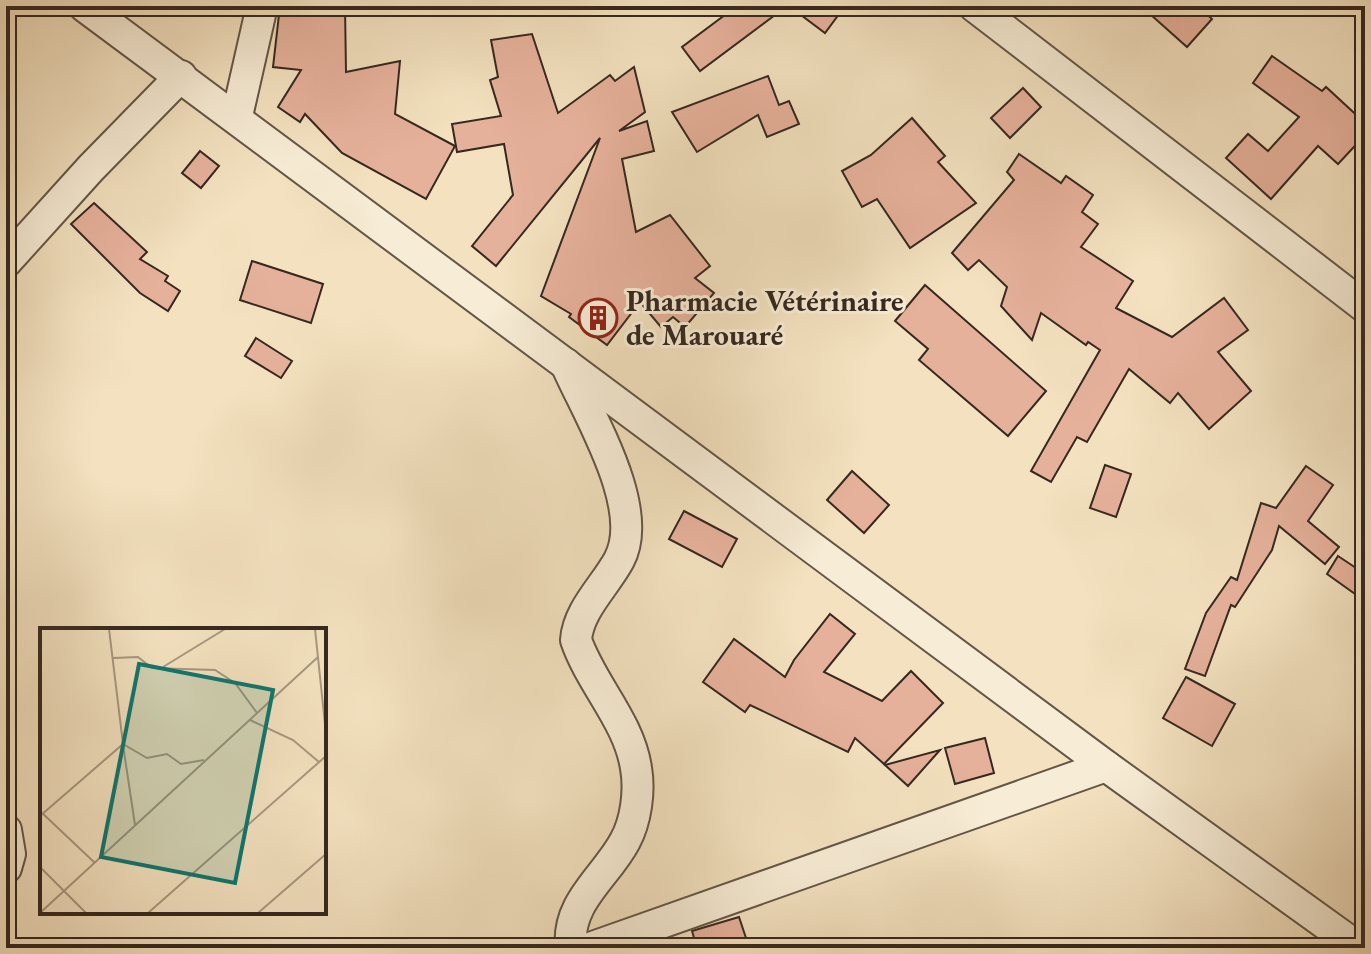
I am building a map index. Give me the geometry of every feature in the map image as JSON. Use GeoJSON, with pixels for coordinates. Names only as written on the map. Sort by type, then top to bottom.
{"type":"FeatureCollection","features":[{"type":"Feature","properties":{"kind":"street"},"geometry":{"type":"LineString","coordinates":[[84,6],[237,116],[1106,766],[1359,948]]}},
{"type":"Feature","properties":{"kind":"street"},"geometry":{"type":"LineString","coordinates":[[237,116],[262,6]]}},
{"type":"Feature","properties":{"kind":"street"},"geometry":{"type":"LineString","coordinates":[[974,6],[1365,307]]}},
{"type":"Feature","properties":{"kind":"street"},"geometry":{"type":"LineString","coordinates":[[6,262],[91,168],[181,76]]}},
{"type":"Feature","properties":{"kind":"street"},"geometry":{"type":"LineString","coordinates":[[565,362],[612,464],[622,495],[627,528],[621,557],[582,616],[576,640],[620,724],[636,769],[633,822],[624,843],[600,873],[573,919],[571,948]]}},
{"type":"Feature","properties":{"kind":"street"},"geometry":{"type":"LineString","coordinates":[[590,948],[1106,766]]}},
{"type":"Feature","properties":{"kind":"street"},"geometry":{"type":"LineString","coordinates":[[6,830],[10,854],[6,868]]}},
{"type":"Feature","properties":{"kind":"building"},"geometry":{"type":"Polygon","coordinates":[[[280,6],[311,9],[312,6],[345,6],[346,72],[400,61],[395,114],[455,146],[426,199],[342,153],[305,114],[300,122],[278,107],[301,70],[273,67],[280,6]]]}},
{"type":"Feature","properties":{"kind":"building"},"geometry":{"type":"Polygon","coordinates":[[[737,6],[787,6],[700,71],[682,47],[737,6]]]}},
{"type":"Feature","properties":{"kind":"building"},"geometry":{"type":"Polygon","coordinates":[[[789,6],[845,6],[825,33],[789,6]]]}},
{"type":"Feature","properties":{"kind":"building"},"geometry":{"type":"Polygon","coordinates":[[[1141,6],[1198,6],[1212,19],[1187,47],[1141,6]]]}},
{"type":"Feature","properties":{"kind":"building"},"geometry":{"type":"Polygon","coordinates":[[[532,34],[558,113],[610,75],[615,81],[634,67],[645,112],[619,131],[647,121],[654,151],[622,159],[636,232],[670,215],[710,266],[695,278],[714,293],[685,327],[673,317],[661,327],[640,302],[607,345],[569,317],[571,314],[541,296],[600,138],[496,266],[472,246],[513,195],[504,144],[457,152],[452,124],[501,116],[490,80],[498,77],[491,40],[532,34]]]}},
{"type":"Feature","properties":{"kind":"building"},"geometry":{"type":"Polygon","coordinates":[[[1272,56],[1322,91],[1326,87],[1365,123],[1365,135],[1338,164],[1318,146],[1271,199],[1226,158],[1248,134],[1268,151],[1299,117],[1253,83],[1272,56]]]}},
{"type":"Feature","properties":{"kind":"building"},"geometry":{"type":"Polygon","coordinates":[[[768,76],[779,105],[789,101],[799,124],[767,137],[758,115],[697,152],[672,112],[768,76]]]}},
{"type":"Feature","properties":{"kind":"building"},"geometry":{"type":"Polygon","coordinates":[[[1023,88],[1041,107],[1010,138],[991,118],[1023,88]]]}},
{"type":"Feature","properties":{"kind":"building"},"geometry":{"type":"Polygon","coordinates":[[[912,118],[945,156],[938,162],[976,203],[910,248],[877,199],[862,207],[842,171],[871,155],[912,118]]]}},
{"type":"Feature","properties":{"kind":"building"},"geometry":{"type":"Polygon","coordinates":[[[200,151],[219,166],[201,188],[182,173],[200,151]]]}},
{"type":"Feature","properties":{"kind":"building"},"geometry":{"type":"Polygon","coordinates":[[[1019,154],[1061,183],[1066,176],[1093,195],[1082,212],[1098,224],[1081,247],[1133,281],[1116,308],[1172,337],[1224,298],[1248,330],[1218,352],[1251,391],[1209,429],[1178,393],[1170,403],[1129,369],[1087,442],[1077,437],[1051,482],[1031,471],[1100,350],[1088,342],[1086,345],[1041,313],[1032,340],[1001,306],[1007,287],[979,260],[968,270],[952,253],[1014,180],[1007,172],[1019,154]]]}},
{"type":"Feature","properties":{"kind":"building"},"geometry":{"type":"Polygon","coordinates":[[[94,203],[147,252],[140,259],[168,276],[165,281],[180,291],[168,311],[140,293],[71,224],[94,203]]]}},
{"type":"Feature","properties":{"kind":"building"},"geometry":{"type":"Polygon","coordinates":[[[252,261],[323,284],[311,323],[240,300],[252,261]]]}},
{"type":"Feature","properties":{"kind":"building"},"geometry":{"type":"Polygon","coordinates":[[[925,285],[1046,391],[1008,436],[919,360],[928,349],[895,321],[925,285]]]}},
{"type":"Feature","properties":{"kind":"building"},"geometry":{"type":"Polygon","coordinates":[[[256,338],[292,361],[281,378],[245,356],[256,338]]]}},
{"type":"Feature","properties":{"kind":"building"},"geometry":{"type":"Polygon","coordinates":[[[1105,465],[1131,474],[1116,517],[1090,508],[1105,465]]]}},
{"type":"Feature","properties":{"kind":"building"},"geometry":{"type":"Polygon","coordinates":[[[1306,466],[1333,485],[1308,521],[1339,547],[1325,564],[1279,526],[1272,550],[1235,607],[1231,605],[1205,676],[1185,669],[1206,613],[1231,577],[1237,580],[1261,503],[1276,508],[1306,466]]]}},
{"type":"Feature","properties":{"kind":"building"},"geometry":{"type":"Polygon","coordinates":[[[852,471],[889,505],[864,533],[827,500],[852,471]]]}},
{"type":"Feature","properties":{"kind":"building"},"geometry":{"type":"Polygon","coordinates":[[[684,511],[737,539],[722,567],[669,539],[684,511]]]}},
{"type":"Feature","properties":{"kind":"building"},"geometry":{"type":"Polygon","coordinates":[[[1338,556],[1365,574],[1365,601],[1327,574],[1338,556]]]}},
{"type":"Feature","properties":{"kind":"building"},"geometry":{"type":"Polygon","coordinates":[[[830,614],[855,634],[824,672],[882,701],[911,671],[943,703],[884,764],[855,738],[848,752],[750,705],[745,712],[703,682],[734,639],[785,677],[794,660],[830,614]]]}},
{"type":"Feature","properties":{"kind":"building"},"geometry":{"type":"Polygon","coordinates":[[[1186,677],[1235,704],[1212,746],[1163,718],[1186,677]]]}},
{"type":"Feature","properties":{"kind":"building"},"geometry":{"type":"Polygon","coordinates":[[[985,738],[994,773],[955,784],[945,748],[985,738]]]}},
{"type":"Feature","properties":{"kind":"building"},"geometry":{"type":"Polygon","coordinates":[[[940,750],[908,786],[885,765],[940,750]]]}},
{"type":"Feature","properties":{"kind":"building"},"geometry":{"type":"Polygon","coordinates":[[[739,917],[748,944],[697,948],[692,931],[739,917]]]}},
{"type":"Feature","properties":{"kind":"place","name":"Pharmacie Vétérinaire de Marouaré"},"geometry":{"type":"Point","coordinates":[598,318]}}]}
